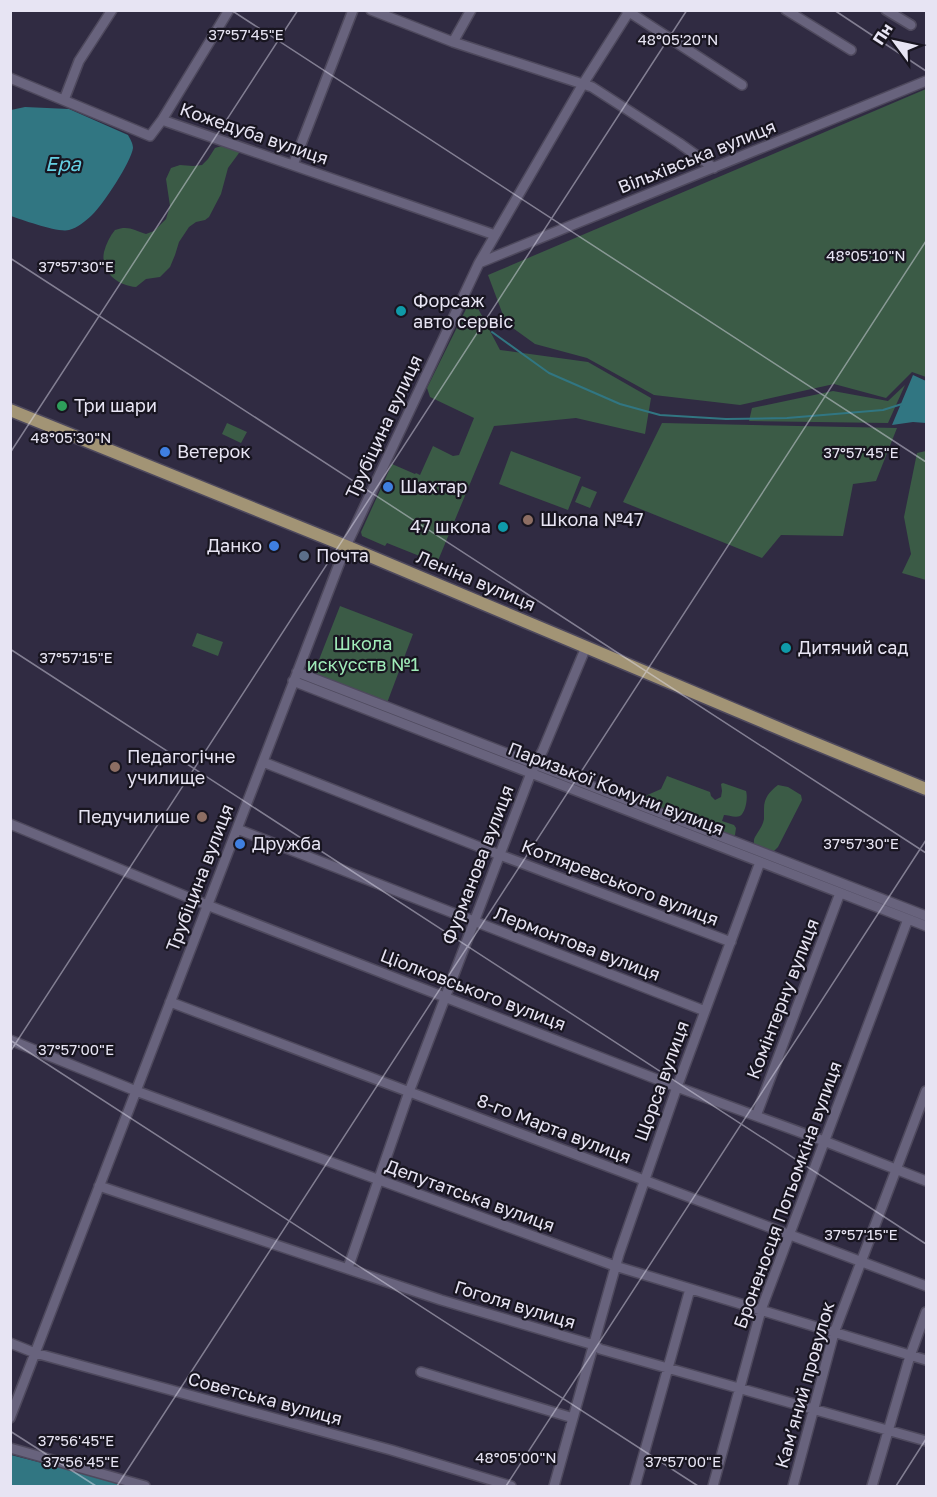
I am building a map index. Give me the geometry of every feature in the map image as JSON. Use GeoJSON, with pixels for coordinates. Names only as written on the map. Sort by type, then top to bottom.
{"type":"FeatureCollection","features":[{"type":"Feature","properties":{"kind":"main road","name":"Леніна вулиця"},"geometry":{"type":"LineString","coordinates":[[10,410],[346,546],[927,789]]}},
{"type":"Feature","properties":{"kind":"street"},"geometry":{"type":"LineString","coordinates":[[64,100],[79,61],[112,10]]}},
{"type":"Feature","properties":{"kind":"street"},"geometry":{"type":"LineString","coordinates":[[162,120],[230,10]]}},
{"type":"Feature","properties":{"kind":"street"},"geometry":{"type":"LineString","coordinates":[[293,165],[353,10]]}},
{"type":"Feature","properties":{"kind":"street"},"geometry":{"type":"LineString","coordinates":[[371,10],[453,42],[592,87],[680,143],[714,168]]}},
{"type":"Feature","properties":{"kind":"street"},"geometry":{"type":"LineString","coordinates":[[453,42],[471,10]]}},
{"type":"Feature","properties":{"kind":"street"},"geometry":{"type":"LineString","coordinates":[[786,10],[851,50]]}},
{"type":"Feature","properties":{"kind":"street"},"geometry":{"type":"LineString","coordinates":[[886,10],[911,26]]}},
{"type":"Feature","properties":{"kind":"street"},"geometry":{"type":"LineString","coordinates":[[628,11],[742,85]]}},
{"type":"Feature","properties":{"kind":"street","name":"Трубіцина вулиця"},"geometry":{"type":"LineString","coordinates":[[10,1418],[346,546],[479,263],[628,11]]}},
{"type":"Feature","properties":{"kind":"street","name":"Кожедуба вулиця"},"geometry":{"type":"LineString","coordinates":[[10,78],[150,136],[162,120],[495,235]]}},
{"type":"Feature","properties":{"kind":"street","name":"Вільхівська вулиця"},"geometry":{"type":"LineString","coordinates":[[479,263],[927,81]]}},
{"type":"Feature","properties":{"kind":"street","name":"Фурманова вулиця"},"geometry":{"type":"LineString","coordinates":[[348,1268],[444,996],[533,769],[586,647]]}},
{"type":"Feature","properties":{"kind":"street","name":"Паризької Комуни вулиця"},"geometry":{"type":"LineString","coordinates":[[295,677],[533,769],[927,916]]}},
{"type":"Feature","properties":{"kind":"street","name":"Котляревського вулиця"},"geometry":{"type":"LineString","coordinates":[[263,762],[731,942]]}},
{"type":"Feature","properties":{"kind":"street","name":"Паризької Комуни вулиця"},"geometry":{"type":"LineString","coordinates":[[533,769],[760,862],[927,927]]}},
{"type":"Feature","properties":{"kind":"street","name":"Ціолковського вулиця"},"geometry":{"type":"LineString","coordinates":[[10,824],[207,905],[927,1181]]}},
{"type":"Feature","properties":{"kind":"street","name":"Лермонтова вулиця"},"geometry":{"type":"LineString","coordinates":[[237,829],[705,1011]]}},
{"type":"Feature","properties":{"kind":"street","name":"Щорса вулиця"},"geometry":{"type":"LineString","coordinates":[[554,1486],[615,1266],[643,1181],[760,862]]}},
{"type":"Feature","properties":{"kind":"street","name":"Комінтерну вулиця"},"geometry":{"type":"LineString","coordinates":[[756,1116],[840,893]]}},
{"type":"Feature","properties":{"kind":"street","name":"Броненосця Потьомкіна вулиця"},"geometry":{"type":"LineString","coordinates":[[713,1486],[761,1310],[908,919]]}},
{"type":"Feature","properties":{"kind":"street","name":"8-го Марта вулиця"},"geometry":{"type":"LineString","coordinates":[[170,1002],[927,1286]]}},
{"type":"Feature","properties":{"kind":"street","name":"Депутатська вулиця"},"geometry":{"type":"LineString","coordinates":[[10,1040],[136,1091],[615,1266],[927,1360]]}},
{"type":"Feature","properties":{"kind":"street","name":"Кам’яний провулок"},"geometry":{"type":"LineString","coordinates":[[793,1486],[834,1333],[927,1090]]}},
{"type":"Feature","properties":{"kind":"street","name":"Гоголя вулиця"},"geometry":{"type":"LineString","coordinates":[[99,1186],[441,1300],[600,1349],[927,1441]]}},
{"type":"Feature","properties":{"kind":"street"},"geometry":{"type":"LineString","coordinates":[[635,1486],[690,1289]]}},
{"type":"Feature","properties":{"kind":"street"},"geometry":{"type":"LineString","coordinates":[[872,1486],[910,1356],[927,1312]]}},
{"type":"Feature","properties":{"kind":"street","name":"Советська вулиця"},"geometry":{"type":"LineString","coordinates":[[10,1343],[35,1353],[395,1451],[511,1486]]}},
{"type":"Feature","properties":{"kind":"street"},"geometry":{"type":"LineString","coordinates":[[421,1372],[573,1418]]}},
{"type":"Feature","properties":{"kind":"street"},"geometry":{"type":"LineString","coordinates":[[10,1448],[145,1486]]}},
{"type":"Feature","properties":{"kind":"green space"},"geometry":{"type":"Polygon","coordinates":[[[926,89],[926,377],[912,372],[886,398],[834,384],[740,405],[654,395],[587,358],[535,344],[506,323],[488,275],[926,89]]]}},
{"type":"Feature","properties":{"kind":"green space"},"geometry":{"type":"Polygon","coordinates":[[[228,144],[239,149],[239,153],[228,168],[221,194],[209,217],[189,227],[179,242],[170,267],[160,277],[146,279],[136,287],[123,284],[112,277],[103,259],[106,246],[115,230],[127,228],[146,234],[154,231],[166,219],[170,206],[166,179],[171,168],[180,165],[202,165],[215,148],[228,144]]]}},
{"type":"Feature","properties":{"kind":"green space"},"geometry":{"type":"Polygon","coordinates":[[[472,297],[500,350],[588,362],[651,398],[645,434],[576,418],[494,426],[437,563],[387,543],[385,546],[362,536],[361,532],[392,464],[420,475],[433,446],[453,456],[459,455],[474,418],[430,397],[427,388],[472,297]]]}},
{"type":"Feature","properties":{"kind":"green space"},"geometry":{"type":"Polygon","coordinates":[[[905,385],[888,423],[749,421],[752,408],[833,391],[888,401],[905,385]]]}},
{"type":"Feature","properties":{"kind":"green space"},"geometry":{"type":"Polygon","coordinates":[[[227,423],[247,432],[241,443],[222,434],[227,423]]]}},
{"type":"Feature","properties":{"kind":"green space"},"geometry":{"type":"Polygon","coordinates":[[[662,423],[897,428],[876,481],[853,484],[843,536],[781,535],[762,558],[623,502],[662,423]]]}},
{"type":"Feature","properties":{"kind":"green space"},"geometry":{"type":"Polygon","coordinates":[[[511,451],[581,477],[568,510],[499,484],[511,451]]]}},
{"type":"Feature","properties":{"kind":"green space"},"geometry":{"type":"Polygon","coordinates":[[[926,451],[926,580],[902,573],[911,554],[904,517],[917,453],[926,451]]]}},
{"type":"Feature","properties":{"kind":"green space"},"geometry":{"type":"Polygon","coordinates":[[[582,486],[597,492],[590,508],[575,502],[582,486]]]}},
{"type":"Feature","properties":{"kind":"green space","name":"Школа искусств №1"},"geometry":{"type":"Polygon","coordinates":[[[340,606],[413,634],[387,703],[313,675],[340,606]]]}},
{"type":"Feature","properties":{"kind":"green space"},"geometry":{"type":"Polygon","coordinates":[[[197,633],[223,642],[218,656],[192,646],[197,633]]]}},
{"type":"Feature","properties":{"kind":"green space"},"geometry":{"type":"Polygon","coordinates":[[[667,776],[710,792],[715,800],[721,797],[721,784],[723,783],[746,791],[746,804],[742,814],[736,817],[724,815],[722,821],[734,825],[735,835],[732,836],[641,803],[643,797],[661,789],[667,776]]]}},
{"type":"Feature","properties":{"kind":"green space"},"geometry":{"type":"Polygon","coordinates":[[[778,785],[788,787],[801,795],[802,800],[778,847],[769,853],[756,845],[754,838],[764,819],[766,798],[778,785]]]}},
{"type":"Feature","properties":{"kind":"water","name":"Ера"},"geometry":{"type":"Polygon","coordinates":[[[25,107],[69,109],[128,135],[132,143],[131,154],[109,193],[92,215],[72,229],[49,228],[11,216],[11,110],[25,107]]]}},
{"type":"Feature","properties":{"kind":"water"},"geometry":{"type":"Polygon","coordinates":[[[913,375],[926,381],[926,423],[892,425],[913,375]]]}},
{"type":"Feature","properties":{"kind":"water"},"geometry":{"type":"Polygon","coordinates":[[[11,1455],[132,1486],[11,1486],[11,1455]]]}},
{"type":"Feature","properties":{"kind":"waterway"},"geometry":{"type":"LineString","coordinates":[[492,332],[549,373],[620,404],[660,415],[726,419],[787,418],[883,410],[902,404]]}},
{"type":"Feature","properties":{"kind":"place","name":"Форсаж авто сервіс"},"geometry":{"type":"Point","coordinates":[401,311]}},
{"type":"Feature","properties":{"kind":"place","name":"Три шари"},"geometry":{"type":"Point","coordinates":[62,406]}},
{"type":"Feature","properties":{"kind":"place","name":"Ветерок"},"geometry":{"type":"Point","coordinates":[165,452]}},
{"type":"Feature","properties":{"kind":"place","name":"Шахтар"},"geometry":{"type":"Point","coordinates":[388,487]}},
{"type":"Feature","properties":{"kind":"place","name":"Школа №47"},"geometry":{"type":"Point","coordinates":[528,520]}},
{"type":"Feature","properties":{"kind":"place","name":"47 школа"},"geometry":{"type":"Point","coordinates":[503,527]}},
{"type":"Feature","properties":{"kind":"place","name":"Данко"},"geometry":{"type":"Point","coordinates":[274,546]}},
{"type":"Feature","properties":{"kind":"place","name":"Почта"},"geometry":{"type":"Point","coordinates":[304,556]}},
{"type":"Feature","properties":{"kind":"place","name":"Дитячий сад"},"geometry":{"type":"Point","coordinates":[786,648]}},
{"type":"Feature","properties":{"kind":"place","name":"Педагогічне училище"},"geometry":{"type":"Point","coordinates":[115,767]}},
{"type":"Feature","properties":{"kind":"place","name":"Педучилише"},"geometry":{"type":"Point","coordinates":[202,817]}},
{"type":"Feature","properties":{"kind":"place","name":"Дружба"},"geometry":{"type":"Point","coordinates":[240,844]}}]}
